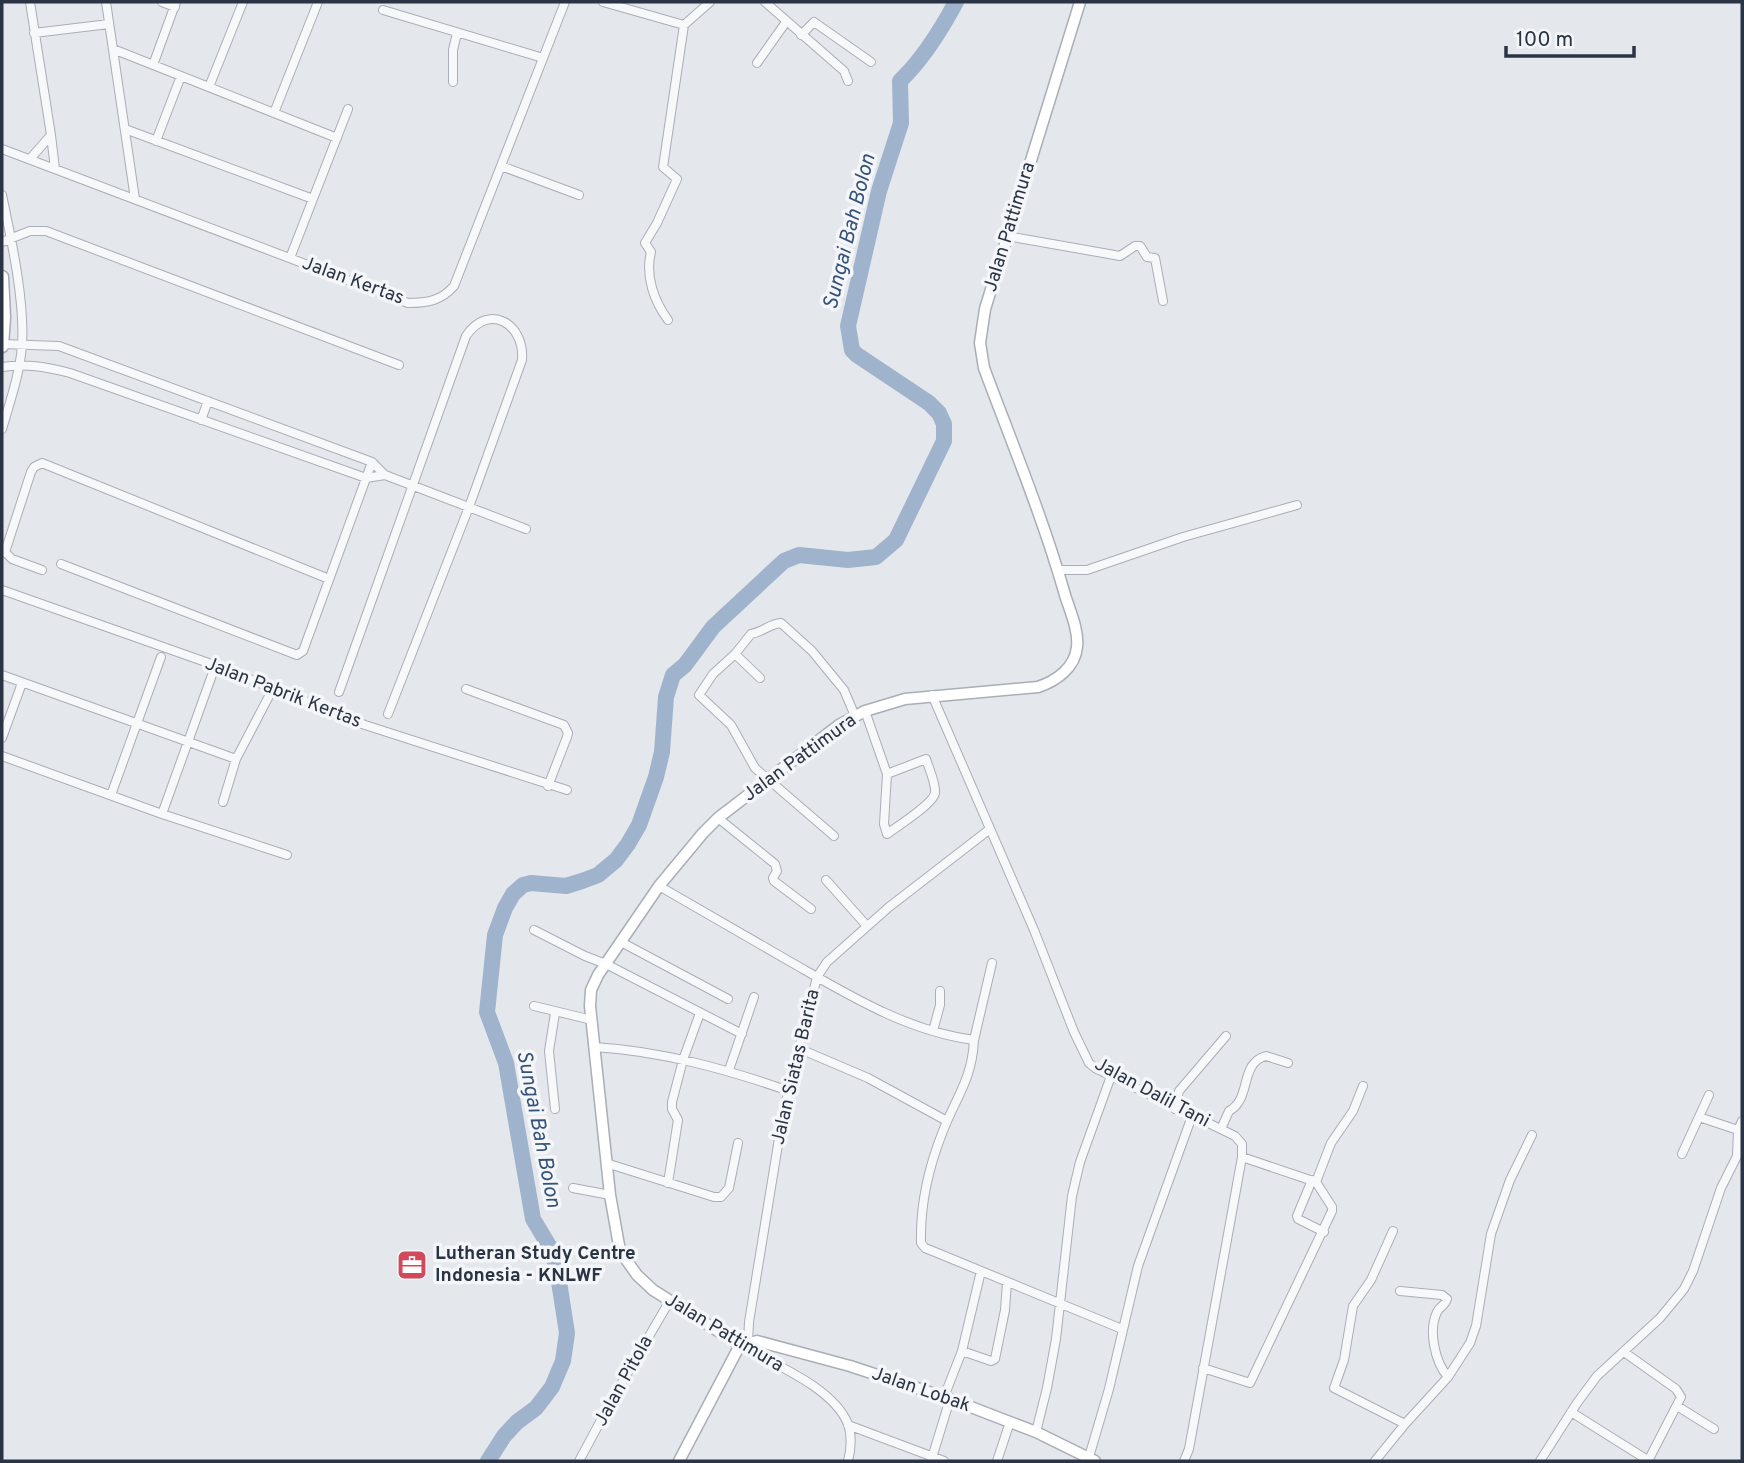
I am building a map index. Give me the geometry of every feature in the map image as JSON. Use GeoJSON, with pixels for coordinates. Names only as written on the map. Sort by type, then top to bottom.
{"type":"FeatureCollection","features":[{"type":"Feature","properties":{"kind":"main road"},"geometry":{"type":"LineString","coordinates":[[2,276],[2,345]]}},
{"type":"Feature","properties":{"kind":"street"},"geometry":{"type":"LineString","coordinates":[[30,2],[55,169]]}},
{"type":"Feature","properties":{"kind":"street"},"geometry":{"type":"LineString","coordinates":[[106,2],[135,199]]}},
{"type":"Feature","properties":{"kind":"street"},"geometry":{"type":"LineString","coordinates":[[153,65],[176,4],[162,2]]}},
{"type":"Feature","properties":{"kind":"street"},"geometry":{"type":"LineString","coordinates":[[209,87],[243,2]]}},
{"type":"Feature","properties":{"kind":"street"},"geometry":{"type":"LineString","coordinates":[[274,113],[318,2]]}},
{"type":"Feature","properties":{"kind":"street","name":"Jalan Kertas"},"geometry":{"type":"LineString","coordinates":[[2,149],[408,303],[431,302],[445,297],[454,286],[565,2]]}},
{"type":"Feature","properties":{"kind":"street"},"geometry":{"type":"LineString","coordinates":[[603,2],[684,25]]}},
{"type":"Feature","properties":{"kind":"street"},"geometry":{"type":"LineString","coordinates":[[668,320],[653,292],[648,263],[652,252],[645,244],[677,179],[663,167],[684,25],[710,2]]}},
{"type":"Feature","properties":{"kind":"street"},"geometry":{"type":"LineString","coordinates":[[765,2],[844,71],[848,80]]}},
{"type":"Feature","properties":{"kind":"street","name":"Jalan Pattimura"},"geometry":{"type":"LineString","coordinates":[[848,1425],[836,1405],[821,1391],[669,1302],[637,1275],[620,1251],[606,1163],[591,990],[621,942],[689,847],[718,818],[839,725],[860,713],[905,699],[1038,687],[1056,679],[1074,659],[1077,635],[1065,593],[984,368],[980,343],[985,309],[1080,2]]}},
{"type":"Feature","properties":{"kind":"street"},"geometry":{"type":"LineString","coordinates":[[383,10],[543,58]]}},
{"type":"Feature","properties":{"kind":"street"},"geometry":{"type":"LineString","coordinates":[[757,63],[786,22]]}},
{"type":"Feature","properties":{"kind":"street"},"geometry":{"type":"LineString","coordinates":[[801,35],[814,22],[871,62]]}},
{"type":"Feature","properties":{"kind":"street"},"geometry":{"type":"LineString","coordinates":[[34,33],[109,24]]}},
{"type":"Feature","properties":{"kind":"street"},"geometry":{"type":"LineString","coordinates":[[453,82],[453,50],[457,33]]}},
{"type":"Feature","properties":{"kind":"street"},"geometry":{"type":"LineString","coordinates":[[113,49],[337,138]]}},
{"type":"Feature","properties":{"kind":"street"},"geometry":{"type":"LineString","coordinates":[[156,141],[181,76]]}},
{"type":"Feature","properties":{"kind":"street"},"geometry":{"type":"LineString","coordinates":[[290,258],[348,110]]}},
{"type":"Feature","properties":{"kind":"street"},"geometry":{"type":"LineString","coordinates":[[125,129],[313,199]]}},
{"type":"Feature","properties":{"kind":"street"},"geometry":{"type":"LineString","coordinates":[[30,159],[51,135]]}},
{"type":"Feature","properties":{"kind":"street"},"geometry":{"type":"LineString","coordinates":[[501,166],[579,195]]}},
{"type":"Feature","properties":{"kind":"street"},"geometry":{"type":"LineString","coordinates":[[2,195],[6,240],[21,312],[22,343],[2,429]]}},
{"type":"Feature","properties":{"kind":"street"},"geometry":{"type":"LineString","coordinates":[[6,240],[38,229],[46,231],[399,365]]}},
{"type":"Feature","properties":{"kind":"street"},"geometry":{"type":"LineString","coordinates":[[1007,236],[1120,256],[1135,246],[1140,246],[1147,257],[1155,258],[1163,301]]}},
{"type":"Feature","properties":{"kind":"street"},"geometry":{"type":"LineString","coordinates":[[339,692],[466,336],[473,326],[482,320],[503,321],[518,335],[523,348],[522,360],[471,508],[388,714]]}},
{"type":"Feature","properties":{"kind":"street"},"geometry":{"type":"LineString","coordinates":[[2,345],[22,343],[59,346],[372,462],[385,475],[526,528]]}},
{"type":"Feature","properties":{"kind":"street"},"geometry":{"type":"LineString","coordinates":[[2,367],[19,364],[70,373],[366,478],[385,475]]}},
{"type":"Feature","properties":{"kind":"street"},"geometry":{"type":"LineString","coordinates":[[201,420],[208,401]]}},
{"type":"Feature","properties":{"kind":"street"},"geometry":{"type":"LineString","coordinates":[[61,564],[297,655],[303,651],[372,462]]}},
{"type":"Feature","properties":{"kind":"street"},"geometry":{"type":"LineString","coordinates":[[42,569],[12,559],[5,552],[31,472],[42,463],[329,579]]}},
{"type":"Feature","properties":{"kind":"street"},"geometry":{"type":"LineString","coordinates":[[1059,573],[1087,570],[1183,537],[1297,505]]}},
{"type":"Feature","properties":{"kind":"street","name":"Jalan Pabrik Kertas"},"geometry":{"type":"LineString","coordinates":[[2,590],[216,666],[365,725],[567,790]]}},
{"type":"Feature","properties":{"kind":"street"},"geometry":{"type":"LineString","coordinates":[[834,836],[755,768],[732,725],[699,695],[713,674],[735,654],[751,634],[760,633],[770,625],[781,623],[812,651],[860,713],[887,774],[884,824],[887,834],[930,801],[935,791],[926,759],[887,774]]}},
{"type":"Feature","properties":{"kind":"street"},"geometry":{"type":"LineString","coordinates":[[735,654],[760,678]]}},
{"type":"Feature","properties":{"kind":"street"},"geometry":{"type":"LineString","coordinates":[[111,795],[160,657]]}},
{"type":"Feature","properties":{"kind":"street"},"geometry":{"type":"LineString","coordinates":[[2,675],[236,760]]}},
{"type":"Feature","properties":{"kind":"street"},"geometry":{"type":"LineString","coordinates":[[162,814],[212,675]]}},
{"type":"Feature","properties":{"kind":"street"},"geometry":{"type":"LineString","coordinates":[[2,738],[22,682]]}},
{"type":"Feature","properties":{"kind":"street"},"geometry":{"type":"LineString","coordinates":[[466,689],[564,725],[567,737],[548,786]]}},
{"type":"Feature","properties":{"kind":"street","name":"Jalan Dalil Tani"},"geometry":{"type":"LineString","coordinates":[[932,695],[1034,930],[1085,1056],[1095,1068],[1240,1140],[1242,1157]]}},
{"type":"Feature","properties":{"kind":"street"},"geometry":{"type":"LineString","coordinates":[[223,802],[236,760],[268,698]]}},
{"type":"Feature","properties":{"kind":"street"},"geometry":{"type":"LineString","coordinates":[[2,756],[162,814],[287,855]]}},
{"type":"Feature","properties":{"kind":"street"},"geometry":{"type":"LineString","coordinates":[[718,818],[775,864],[777,871],[773,880],[811,909]]}},
{"type":"Feature","properties":{"kind":"street","name":"Jalan Siatas Barita"},"geometry":{"type":"LineString","coordinates":[[679,1461],[744,1344],[789,1091],[817,977],[827,962],[867,926],[921,880],[990,829]]}},
{"type":"Feature","properties":{"kind":"street"},"geometry":{"type":"LineString","coordinates":[[826,880],[867,926]]}},
{"type":"Feature","properties":{"kind":"street"},"geometry":{"type":"LineString","coordinates":[[659,887],[817,977],[900,1020],[974,1040]]}},
{"type":"Feature","properties":{"kind":"street"},"geometry":{"type":"LineString","coordinates":[[534,930],[742,1034]]}},
{"type":"Feature","properties":{"kind":"street"},"geometry":{"type":"LineString","coordinates":[[621,942],[728,999]]}},
{"type":"Feature","properties":{"kind":"street"},"geometry":{"type":"LineString","coordinates":[[992,963],[974,1040],[970,1073],[947,1121],[929,1172],[923,1206],[921,1242],[925,1248],[1122,1329]]}},
{"type":"Feature","properties":{"kind":"street"},"geometry":{"type":"LineString","coordinates":[[933,1031],[940,1005],[940,990]]}},
{"type":"Feature","properties":{"kind":"street"},"geometry":{"type":"LineString","coordinates":[[729,1070],[754,997]]}},
{"type":"Feature","properties":{"kind":"street"},"geometry":{"type":"LineString","coordinates":[[534,1006],[592,1020]]}},
{"type":"Feature","properties":{"kind":"street"},"geometry":{"type":"LineString","coordinates":[[555,1013],[549,1051],[555,1110]]}},
{"type":"Feature","properties":{"kind":"street"},"geometry":{"type":"LineString","coordinates":[[668,1183],[678,1120],[671,1106],[682,1060],[700,1013]]}},
{"type":"Feature","properties":{"kind":"street"},"geometry":{"type":"LineString","coordinates":[[1175,1109],[1179,1091],[1226,1036]]}},
{"type":"Feature","properties":{"kind":"street"},"geometry":{"type":"LineString","coordinates":[[594,1047],[648,1052],[729,1070],[789,1091]]}},
{"type":"Feature","properties":{"kind":"street"},"geometry":{"type":"LineString","coordinates":[[800,1049],[867,1078],[947,1121]]}},
{"type":"Feature","properties":{"kind":"street"},"geometry":{"type":"LineString","coordinates":[[1221,1129],[1229,1111],[1240,1102],[1245,1089],[1245,1079],[1255,1061],[1266,1056],[1288,1063]]}},
{"type":"Feature","properties":{"kind":"street"},"geometry":{"type":"LineString","coordinates":[[1036,1432],[1047,1388],[1068,1218],[1076,1179],[1111,1076]]}},
{"type":"Feature","properties":{"kind":"street"},"geometry":{"type":"LineString","coordinates":[[1324,1231],[1298,1219],[1297,1216],[1331,1143],[1353,1111],[1363,1086]]}},
{"type":"Feature","properties":{"kind":"street"},"geometry":{"type":"LineString","coordinates":[[1682,1154],[1709,1095]]}},
{"type":"Feature","properties":{"kind":"street"},"geometry":{"type":"LineString","coordinates":[[1092,1459],[1138,1266],[1192,1116]]}},
{"type":"Feature","properties":{"kind":"street"},"geometry":{"type":"LineString","coordinates":[[1540,1461],[1597,1376],[1660,1318],[1684,1289],[1693,1270],[1721,1188],[1740,1157],[1740,1126],[1699,1117]]}},
{"type":"Feature","properties":{"kind":"street"},"geometry":{"type":"LineString","coordinates":[[1376,1461],[1448,1377],[1470,1343],[1476,1326],[1491,1234],[1510,1180],[1531,1135]]}},
{"type":"Feature","properties":{"kind":"street"},"geometry":{"type":"LineString","coordinates":[[606,1163],[715,1197],[721,1196],[729,1188],[738,1143]]}},
{"type":"Feature","properties":{"kind":"street"},"geometry":{"type":"LineString","coordinates":[[1184,1461],[1189,1449],[1203,1368],[1242,1157],[1314,1181],[1332,1209],[1324,1231],[1250,1383],[1203,1368]]}},
{"type":"Feature","properties":{"kind":"street"},"geometry":{"type":"LineString","coordinates":[[573,1188],[610,1195]]}},
{"type":"Feature","properties":{"kind":"street"},"geometry":{"type":"LineString","coordinates":[[1393,1231],[1371,1280],[1353,1306],[1344,1360],[1334,1388],[1405,1424]]}},
{"type":"Feature","properties":{"kind":"street"},"geometry":{"type":"LineString","coordinates":[[932,1458],[981,1271]]}},
{"type":"Feature","properties":{"kind":"street"},"geometry":{"type":"LineString","coordinates":[[962,1350],[991,1361],[995,1359],[1005,1310],[1007,1282]]}},
{"type":"Feature","properties":{"kind":"street"},"geometry":{"type":"LineString","coordinates":[[1400,1291],[1443,1295],[1447,1299],[1445,1306],[1437,1312],[1433,1339],[1442,1371],[1448,1377]]}},
{"type":"Feature","properties":{"kind":"street","name":"Jalan Pitola"},"geometry":{"type":"LineString","coordinates":[[579,1461],[669,1302]]}},
{"type":"Feature","properties":{"kind":"street","name":"Jalan Lobak"},"geometry":{"type":"LineString","coordinates":[[744,1344],[757,1341],[850,1366],[947,1398],[1036,1432],[1092,1459]]}},
{"type":"Feature","properties":{"kind":"street"},"geometry":{"type":"LineString","coordinates":[[1571,1412],[1648,1461],[1681,1397],[1676,1389],[1624,1352]]}},
{"type":"Feature","properties":{"kind":"street"},"geometry":{"type":"LineString","coordinates":[[1677,1406],[1714,1429]]}},
{"type":"Feature","properties":{"kind":"street"},"geometry":{"type":"LineString","coordinates":[[997,1461],[1010,1422]]}},
{"type":"Feature","properties":{"kind":"street"},"geometry":{"type":"LineString","coordinates":[[848,1461],[848,1425],[944,1461]]}},
{"type":"Feature","properties":{"kind":"waterway","name":"Sungai Bah Bolon"},"geometry":{"type":"LineString","coordinates":[[488,1461],[504,1436],[536,1408],[552,1387],[563,1361],[567,1333],[557,1269],[551,1249],[533,1219],[506,1063],[487,1012],[495,935],[505,908],[513,894],[523,885],[531,883],[566,886],[598,875],[616,860],[628,844],[639,825],[656,777],[662,752],[666,697],[673,675],[685,665],[713,627],[784,561],[799,555],[848,560],[876,557],[896,540],[944,441],[944,424],[939,413],[929,403],[852,350],[848,326],[879,191],[901,123],[900,81],[931,44],[956,2]]}},
{"type":"Feature","properties":{"kind":"place","name":"Lutheran Study Centre Indonesia - KNLWF"},"geometry":{"type":"Point","coordinates":[412,1265]}}]}
